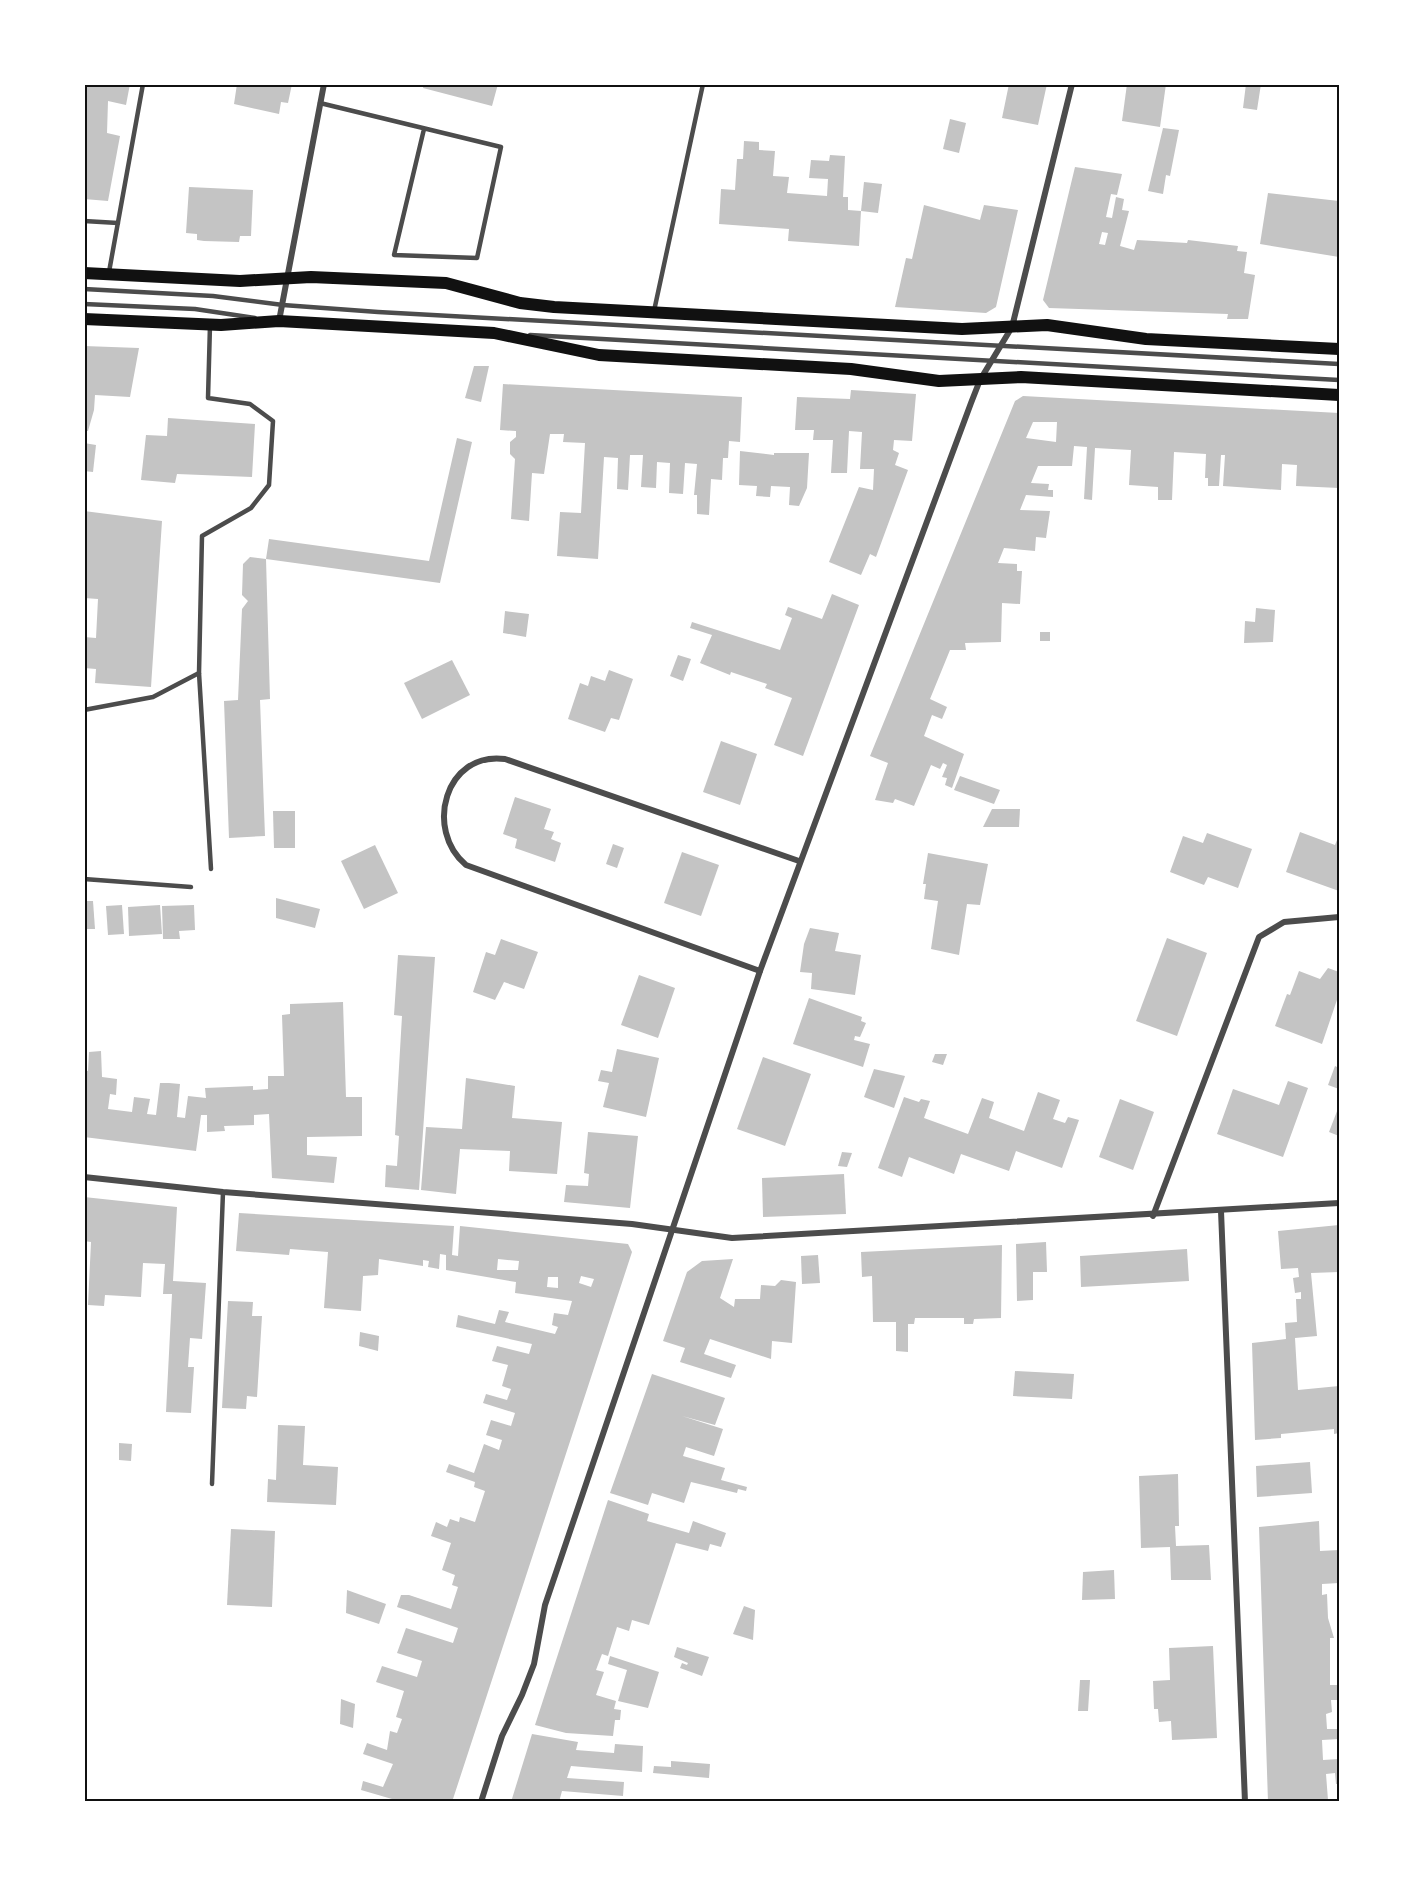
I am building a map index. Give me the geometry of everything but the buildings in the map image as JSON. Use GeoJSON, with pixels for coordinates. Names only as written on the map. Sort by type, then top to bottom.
{"type":"FeatureCollection","features":[{"type":"Feature","properties":{"kind":"main road"},"geometry":{"type":"LineString","coordinates":[[84,273],[240,281],[288,278],[446,283],[526,303],[962,329],[1047,326],[1146,339],[1339,350]]}},
{"type":"Feature","properties":{"kind":"main road"},"geometry":{"type":"LineString","coordinates":[[84,319],[210,325],[279,321],[494,333],[618,357],[851,369],[939,381],[1021,377],[1339,394]]}},
{"type":"Feature","properties":{"kind":"street"},"geometry":{"type":"LineString","coordinates":[[279,321],[324,84]]}},
{"type":"Feature","properties":{"kind":"street"},"geometry":{"type":"LineString","coordinates":[[481,1802],[502,1736],[534,1664],[545,1605],[799,861],[980,380],[1012,327],[1072,84]]}},
{"type":"Feature","properties":{"kind":"street"},"geometry":{"type":"LineString","coordinates":[[760,971],[466,865],[452,851],[444,834],[443,813],[447,794],[458,777],[476,763],[487,759],[505,759],[799,861]]}},
{"type":"Feature","properties":{"kind":"street"},"geometry":{"type":"LineString","coordinates":[[1153,1216],[1259,938],[1284,922],[1339,917]]}},
{"type":"Feature","properties":{"kind":"street"},"geometry":{"type":"LineString","coordinates":[[84,1177],[223,1192],[632,1224],[732,1238],[1153,1216],[1339,1203]]}},
{"type":"Feature","properties":{"kind":"street"},"geometry":{"type":"LineString","coordinates":[[1221,1211],[1245,1802]]}},
{"type":"Feature","properties":{"kind":"lane"},"geometry":{"type":"LineString","coordinates":[[109,275],[143,84]]}},
{"type":"Feature","properties":{"kind":"lane"},"geometry":{"type":"LineString","coordinates":[[654,311],[703,84]]}},
{"type":"Feature","properties":{"kind":"lane"},"geometry":{"type":"LineString","coordinates":[[320,103],[501,147],[477,258],[394,255],[424,129]]}},
{"type":"Feature","properties":{"kind":"lane"},"geometry":{"type":"LineString","coordinates":[[84,221],[118,223]]}},
{"type":"Feature","properties":{"kind":"lane"},"geometry":{"type":"LineString","coordinates":[[84,290],[213,296],[283,306],[1000,348],[1339,364]]}},
{"type":"Feature","properties":{"kind":"lane"},"geometry":{"type":"LineString","coordinates":[[84,304],[195,309],[279,321]]}},
{"type":"Feature","properties":{"kind":"lane"},"geometry":{"type":"LineString","coordinates":[[210,325],[208,398],[250,404],[273,421],[269,485],[251,508],[202,536],[199,673],[211,869]]}},
{"type":"Feature","properties":{"kind":"lane"},"geometry":{"type":"LineString","coordinates":[[494,333],[1339,380]]}},
{"type":"Feature","properties":{"kind":"lane"},"geometry":{"type":"LineString","coordinates":[[84,710],[153,697],[199,673]]}},
{"type":"Feature","properties":{"kind":"lane"},"geometry":{"type":"LineString","coordinates":[[84,879],[191,886]]}},
{"type":"Feature","properties":{"kind":"lane"},"geometry":{"type":"LineString","coordinates":[[212,1484],[223,1192]]}}]}
